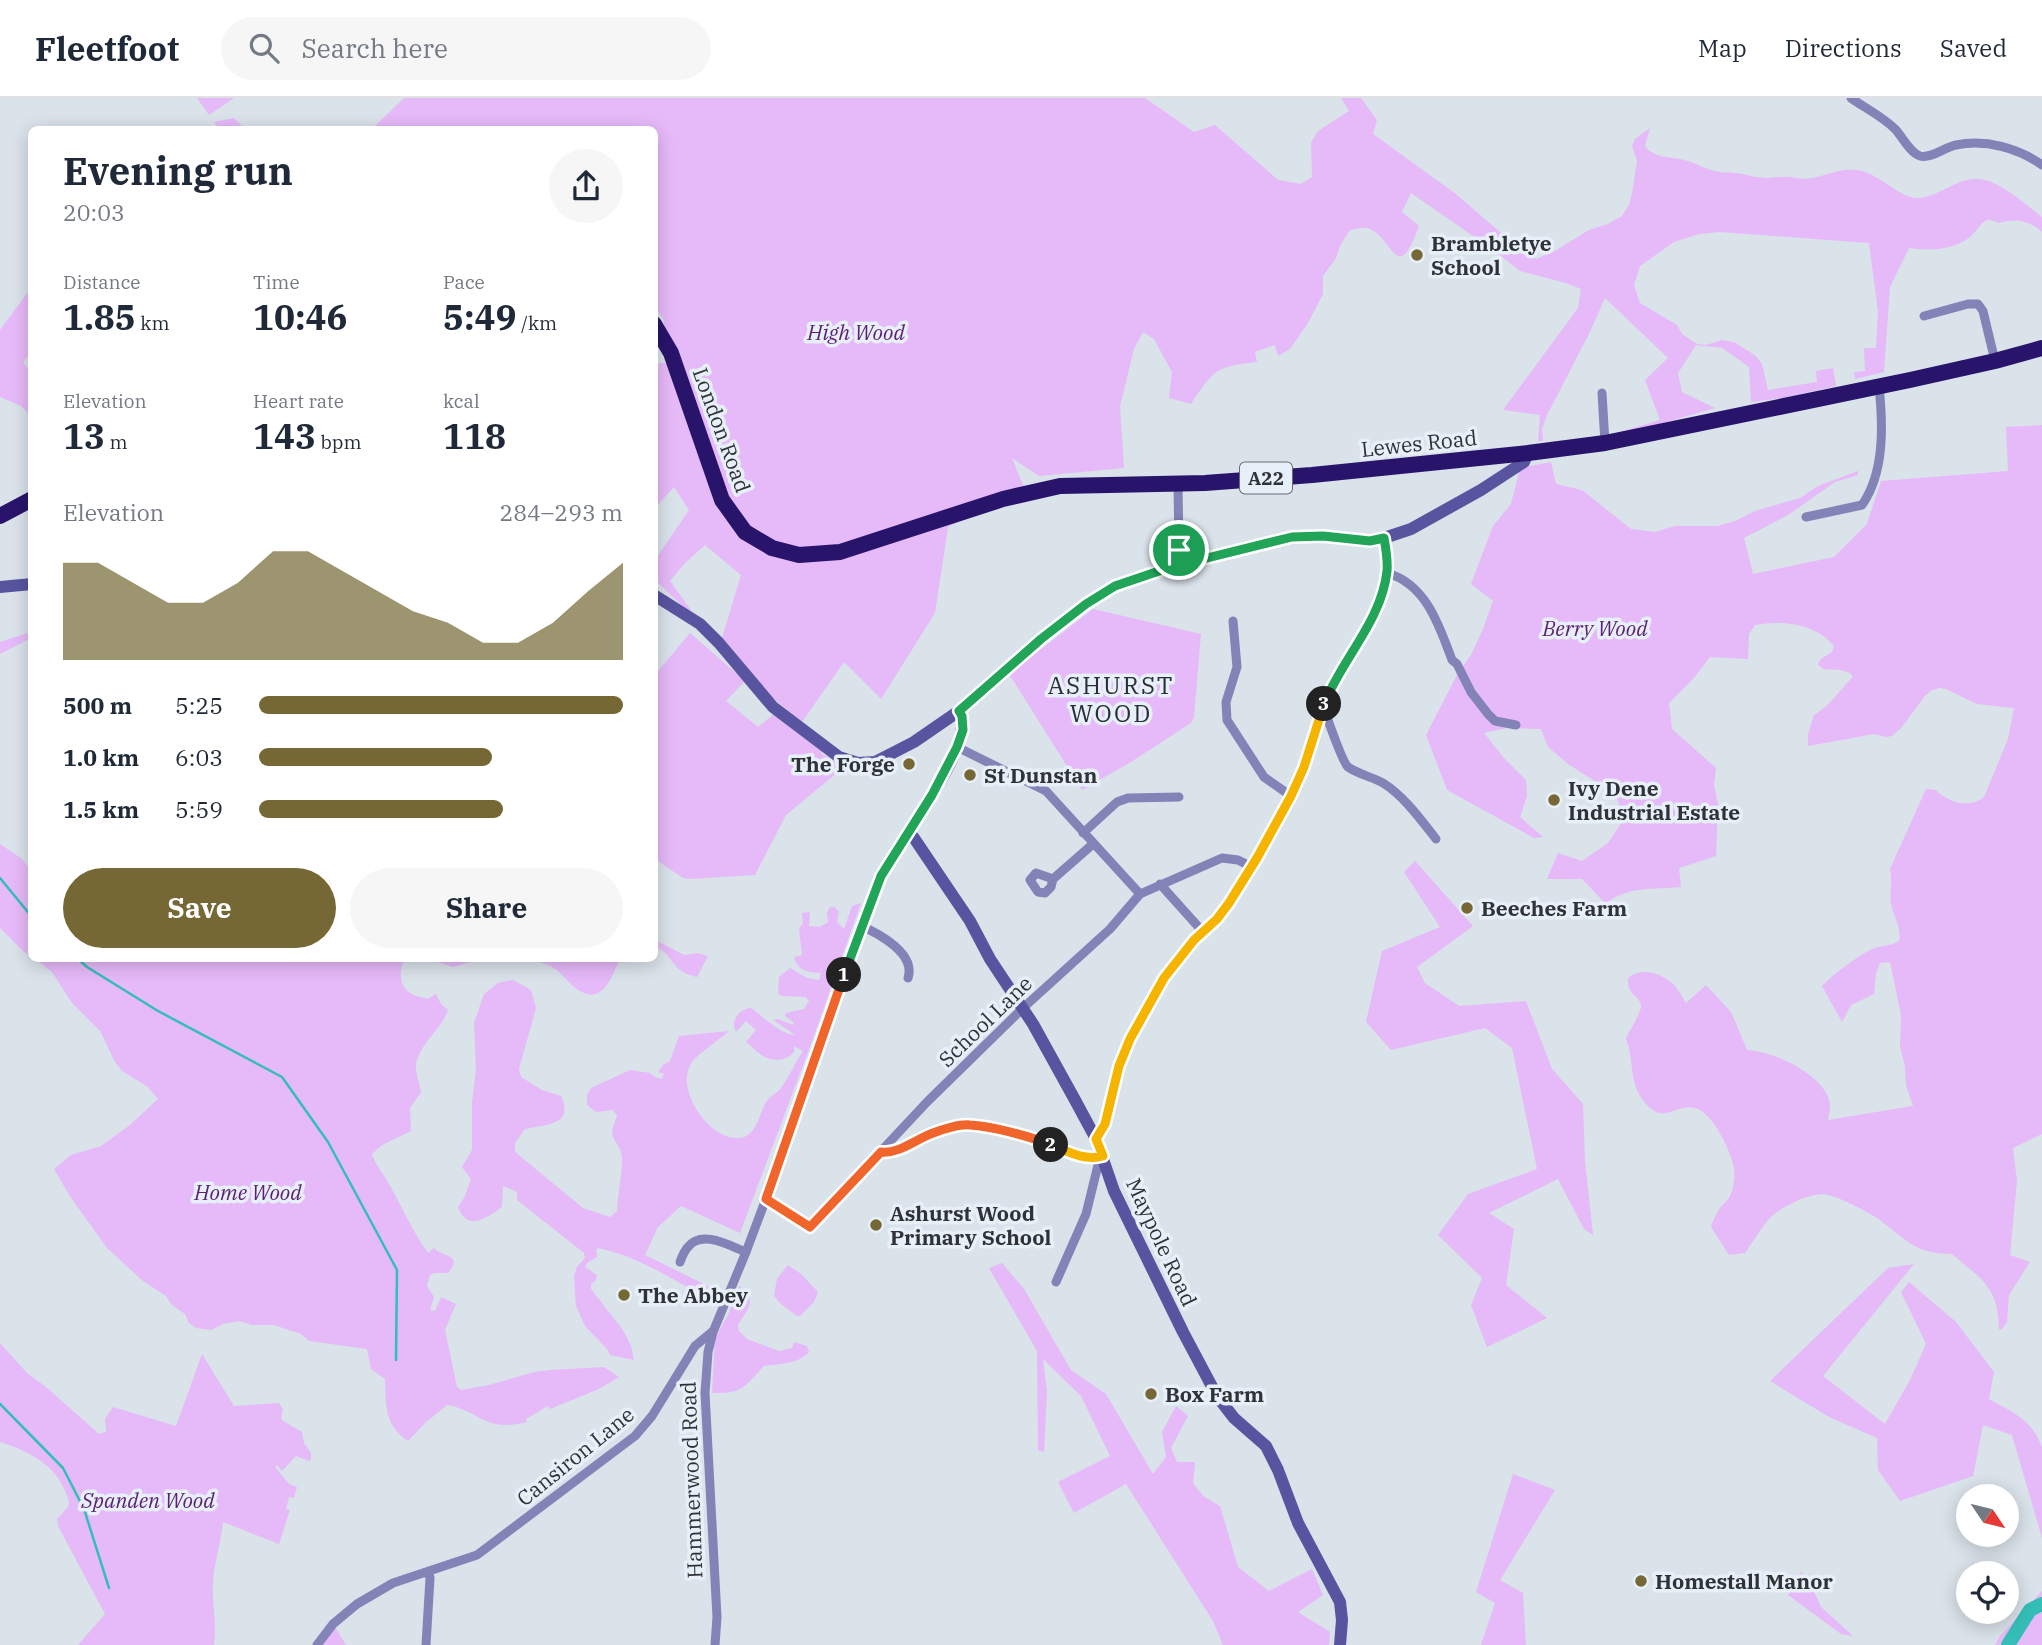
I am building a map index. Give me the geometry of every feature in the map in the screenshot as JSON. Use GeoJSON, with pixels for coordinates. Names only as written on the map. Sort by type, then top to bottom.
{"type":"FeatureCollection","features":[{"type":"Feature","properties":{"kind":"highway","name":"London Road"},"geometry":{"type":"LineString","coordinates":[[658,331],[671,353],[722,500],[745,532],[772,548],[799,555]]}},
{"type":"Feature","properties":{"kind":"highway","name":"Lewes Road"},"geometry":{"type":"LineString","coordinates":[[799,555],[840,552],[1003,499],[1060,486],[1178,484],[1312,475],[1605,443],[1995,361],[2042,348]]}},
{"type":"Feature","properties":{"kind":"highway"},"geometry":{"type":"LineString","coordinates":[[0,516],[28,501]]}},
{"type":"Feature","properties":{"kind":"street"},"geometry":{"type":"LineString","coordinates":[[1851,98],[1894,127],[1917,155],[1924,157],[1956,145],[1983,144],[2007,147],[2042,165]]}},
{"type":"Feature","properties":{"kind":"street"},"geometry":{"type":"LineString","coordinates":[[1924,316],[1968,304],[1978,304],[1983,311],[1995,361]]}},
{"type":"Feature","properties":{"kind":"street"},"geometry":{"type":"LineString","coordinates":[[1806,517],[1862,505],[1866,499],[1877,466],[1883,426],[1879,386]]}},
{"type":"Feature","properties":{"kind":"street"},"geometry":{"type":"LineString","coordinates":[[1602,393],[1605,443]]}},
{"type":"Feature","properties":{"kind":"street"},"geometry":{"type":"LineString","coordinates":[[658,598],[700,624],[773,707],[839,757],[849,762],[876,762],[914,742],[959,711],[1041,639],[1086,604],[1115,586],[1168,568],[1292,537],[1323,536],[1370,541],[1384,538],[1411,529],[1481,490],[1524,462],[1528,453]]}},
{"type":"Feature","properties":{"kind":"street"},"geometry":{"type":"LineString","coordinates":[[1168,568],[1179,550],[1178,484]]}},
{"type":"Feature","properties":{"kind":"street"},"geometry":{"type":"LineString","coordinates":[[1096,1139],[1105,1124],[1119,1066],[1130,1039],[1164,978],[1194,940],[1229,903],[1291,796],[1304,767],[1323,706],[1369,623],[1380,597],[1387,573],[1384,538]]}},
{"type":"Feature","properties":{"kind":"street"},"geometry":{"type":"LineString","coordinates":[[1179,550],[1191,562]]}},
{"type":"Feature","properties":{"kind":"street"},"geometry":{"type":"LineString","coordinates":[[1387,573],[1398,576],[1430,605],[1452,660],[1488,714],[1495,721],[1516,725]]}},
{"type":"Feature","properties":{"kind":"street"},"geometry":{"type":"LineString","coordinates":[[0,587],[28,584]]}},
{"type":"Feature","properties":{"kind":"street"},"geometry":{"type":"LineString","coordinates":[[1233,621],[1237,667],[1226,702],[1227,720],[1264,777],[1291,796]]}},
{"type":"Feature","properties":{"kind":"street"},"geometry":{"type":"LineString","coordinates":[[1323,706],[1347,766],[1385,784],[1436,839]]}},
{"type":"Feature","properties":{"kind":"street","name":"Hammerwood Road"},"geometry":{"type":"LineString","coordinates":[[715,1645],[717,1617],[705,1393],[708,1352],[713,1332],[766,1199],[861,926],[881,876],[935,790],[957,747],[963,730],[959,711]]}},
{"type":"Feature","properties":{"kind":"street"},"geometry":{"type":"LineString","coordinates":[[957,747],[1046,792],[1140,894]]}},
{"type":"Feature","properties":{"kind":"street"},"geometry":{"type":"LineString","coordinates":[[1083,833],[1117,802],[1128,798],[1179,797]]}},
{"type":"Feature","properties":{"kind":"street","name":"Maypole Road"},"geometry":{"type":"LineString","coordinates":[[908,832],[970,921],[990,959],[1023,1008],[1096,1139],[1114,1191],[1188,1343],[1217,1396],[1266,1446],[1298,1523],[1340,1602],[1340,1645]]}},
{"type":"Feature","properties":{"kind":"street"},"geometry":{"type":"LineString","coordinates":[[1053,880],[1093,844]]}},
{"type":"Feature","properties":{"kind":"street","name":"School Lane"},"geometry":{"type":"LineString","coordinates":[[766,1199],[810,1227],[927,1102],[1023,1008],[1110,929],[1140,894],[1222,858],[1238,860],[1252,867]]}},
{"type":"Feature","properties":{"kind":"street"},"geometry":{"type":"LineString","coordinates":[[1160,884],[1203,932]]}},
{"type":"Feature","properties":{"kind":"street"},"geometry":{"type":"LineString","coordinates":[[861,926],[880,933],[908,960],[911,969],[908,978]]}},
{"type":"Feature","properties":{"kind":"street"},"geometry":{"type":"LineString","coordinates":[[881,1152],[888,1153],[933,1133],[968,1124],[1036,1139],[1077,1156],[1101,1156],[1086,1214],[1056,1282]]}},
{"type":"Feature","properties":{"kind":"street"},"geometry":{"type":"LineString","coordinates":[[680,1262],[687,1247],[704,1239],[716,1240],[746,1252]]}},
{"type":"Feature","properties":{"kind":"street"},"geometry":{"type":"LineString","coordinates":[[712,1252],[716,1240]]}},
{"type":"Feature","properties":{"kind":"street","name":"Cansiron Lane"},"geometry":{"type":"LineString","coordinates":[[317,1645],[333,1624],[357,1604],[393,1583],[477,1555],[635,1436],[652,1416],[695,1346],[713,1332]]}},
{"type":"Feature","properties":{"kind":"street"},"geometry":{"type":"LineString","coordinates":[[426,1645],[430,1578],[428,1572]]}},
{"type":"Feature","properties":{"kind":"green space"},"geometry":{"type":"Polygon","coordinates":[[[197,98],[234,98],[209,115],[197,98]]]}},
{"type":"Feature","properties":{"kind":"green space","name":"High Wood"},"geometry":{"type":"Polygon","coordinates":[[[404,98],[1145,98],[1194,132],[1215,125],[1278,180],[1301,184],[1312,177],[1311,143],[1318,131],[1349,111],[1341,98],[1361,98],[1377,120],[1373,134],[1456,194],[1516,246],[1536,259],[1589,230],[1622,216],[1629,205],[1637,161],[1632,146],[1635,139],[1650,128],[1645,146],[1653,153],[1719,172],[1763,178],[1804,179],[1842,170],[1856,170],[1872,175],[1904,194],[1918,198],[1962,181],[1986,180],[2011,194],[2042,217],[2042,232],[2022,221],[1998,223],[1989,220],[1983,222],[1972,235],[1959,244],[1934,249],[1909,248],[1890,287],[1884,372],[1855,379],[1854,372],[1865,371],[1864,348],[1876,348],[1878,311],[1869,243],[1720,232],[1699,234],[1674,242],[1640,266],[1634,285],[1640,303],[1677,325],[1682,334],[1697,344],[1706,345],[1722,340],[1734,342],[1756,356],[1762,364],[1768,390],[1817,382],[1816,371],[1833,368],[1836,386],[1751,402],[1749,367],[1722,348],[1696,345],[1678,373],[1682,392],[1715,408],[1611,438],[1610,435],[1660,420],[1645,380],[1668,358],[1605,298],[1547,415],[1542,429],[1543,441],[1538,441],[1540,415],[1503,410],[1578,308],[1581,289],[1520,271],[1411,193],[1402,212],[1419,226],[1405,254],[1394,254],[1376,233],[1367,228],[1350,230],[1323,276],[1323,294],[1290,349],[1278,356],[1275,345],[1255,352],[1257,362],[1224,368],[1211,377],[1191,404],[1169,398],[1172,372],[1154,339],[1143,332],[1134,349],[1120,406],[1124,468],[1039,476],[1012,458],[1025,490],[948,527],[935,613],[881,699],[844,662],[802,722],[761,688],[722,638],[741,575],[705,545],[670,581],[691,610],[688,611],[658,583],[658,556],[689,510],[674,487],[658,505],[658,363],[671,363],[663,318],[658,312],[658,126],[375,126],[404,98]]]}},
{"type":"Feature","properties":{"kind":"green space"},"geometry":{"type":"Polygon","coordinates":[[[234,118],[242,126],[217,126],[214,122],[234,118]]]}},
{"type":"Feature","properties":{"kind":"green space"},"geometry":{"type":"Polygon","coordinates":[[[28,292],[28,356],[23,363],[28,368],[28,413],[21,406],[0,397],[0,330],[28,292]]]}},
{"type":"Feature","properties":{"kind":"green space","name":"Berry Wood"},"geometry":{"type":"Polygon","coordinates":[[[2042,425],[2042,1134],[2013,1148],[2017,1181],[2010,1255],[2030,1262],[2009,1295],[2007,1322],[2001,1330],[1992,1293],[1980,1278],[1952,1254],[1919,1248],[1872,1215],[1829,1195],[1810,1196],[1781,1210],[1770,1218],[1745,1253],[1729,1255],[1711,1227],[1719,1210],[1729,1198],[1733,1185],[1734,1168],[1724,1141],[1702,1111],[1688,1107],[1659,1113],[1646,1104],[1634,1081],[1626,1039],[1641,1007],[1639,1000],[1629,989],[1628,978],[1644,972],[1662,976],[1674,985],[1686,1003],[1706,985],[1731,1012],[1747,1050],[1784,1060],[1797,1066],[1819,1083],[1830,1104],[1828,1120],[1913,1106],[1906,1085],[1900,1047],[1901,1015],[1890,962],[1880,963],[1874,994],[1851,1005],[1842,1022],[1822,986],[1852,961],[1875,948],[1899,941],[1890,895],[1890,869],[1926,789],[1936,790],[1959,803],[1972,803],[1984,797],[2008,739],[2014,708],[1977,704],[1940,688],[1925,696],[1892,736],[1874,734],[1808,746],[1808,734],[1814,715],[1853,677],[1840,670],[1823,669],[1818,664],[1832,652],[1834,646],[1817,632],[1787,623],[1755,625],[1749,634],[1748,659],[1710,657],[1669,703],[1672,729],[1716,768],[1716,856],[1679,868],[1681,887],[1633,891],[1605,903],[1582,879],[1547,879],[1558,853],[1582,861],[1608,843],[1620,825],[1622,811],[1615,794],[1568,764],[1548,747],[1541,729],[1507,728],[1484,733],[1526,780],[1527,796],[1520,817],[1543,837],[1534,838],[1447,790],[1426,735],[1457,675],[1471,655],[1493,601],[1471,584],[1493,526],[1511,504],[1520,468],[1551,462],[1556,484],[1582,490],[1631,529],[1655,532],[1675,526],[1718,526],[1735,521],[1755,511],[1800,498],[1818,486],[1858,471],[1858,475],[1835,482],[1788,515],[1744,538],[1753,574],[1834,557],[1867,524],[1881,481],[2008,471],[2006,427],[2042,425]]]}},
{"type":"Feature","properties":{"kind":"green space"},"geometry":{"type":"Polygon","coordinates":[[[1093,609],[1201,634],[1194,717],[1191,723],[1082,790],[1009,674],[1093,609]]]}},
{"type":"Feature","properties":{"kind":"green space"},"geometry":{"type":"Polygon","coordinates":[[[28,633],[28,640],[0,654],[0,642],[28,633]]]}},
{"type":"Feature","properties":{"kind":"green space"},"geometry":{"type":"Polygon","coordinates":[[[690,633],[745,681],[726,701],[758,727],[775,713],[821,747],[822,754],[844,767],[786,815],[755,875],[689,879],[683,878],[658,861],[658,671],[690,633]]]}},
{"type":"Feature","properties":{"kind":"green space"},"geometry":{"type":"Polygon","coordinates":[[[0,844],[22,859],[28,867],[28,955],[0,928],[0,844]]]}},
{"type":"Feature","properties":{"kind":"green space"},"geometry":{"type":"Polygon","coordinates":[[[1415,861],[1473,926],[1417,967],[1425,983],[1459,1006],[1526,1001],[1552,1069],[1583,1104],[1585,1162],[1593,1235],[1584,1229],[1558,1179],[1489,1213],[1514,1229],[1506,1285],[1547,1318],[1487,1347],[1471,1305],[1482,1278],[1438,1235],[1468,1194],[1537,1169],[1512,1048],[1485,1028],[1391,1050],[1366,1022],[1382,951],[1440,927],[1404,872],[1415,861]]]}},
{"type":"Feature","properties":{"kind":"green space"},"geometry":{"type":"Polygon","coordinates":[[[861,903],[740,1233],[681,1206],[658,1227],[645,1255],[718,1291],[713,1302],[657,1270],[613,1252],[598,1248],[597,1257],[587,1263],[585,1267],[597,1275],[591,1289],[623,1330],[634,1360],[610,1355],[585,1326],[576,1306],[574,1276],[577,1267],[585,1258],[584,1253],[517,1200],[517,1192],[503,1186],[502,1207],[484,1218],[472,1221],[467,1219],[458,1207],[471,1179],[462,1167],[472,1150],[472,1102],[476,1070],[474,1023],[484,994],[498,983],[513,980],[531,990],[536,1008],[519,1069],[521,1077],[542,1090],[561,1096],[564,1106],[564,1113],[556,1122],[525,1129],[515,1143],[515,1152],[583,1208],[610,1217],[617,1211],[622,1165],[620,1150],[612,1133],[617,1116],[613,1110],[596,1112],[587,1105],[587,1095],[591,1088],[630,1070],[650,1073],[662,1079],[664,1074],[658,1072],[670,1061],[679,1036],[729,1031],[692,1062],[687,1074],[688,1089],[701,1116],[712,1128],[736,1138],[748,1135],[757,1124],[766,1102],[781,1088],[803,1051],[794,1046],[794,1052],[787,1058],[778,1060],[764,1057],[746,1042],[756,1030],[746,1021],[736,1032],[735,1019],[743,1010],[751,1008],[777,1028],[795,1035],[773,1020],[778,1019],[793,1025],[785,1016],[786,1013],[804,1009],[809,1001],[806,997],[778,994],[779,977],[790,968],[807,978],[819,980],[821,973],[804,970],[794,957],[802,955],[799,929],[803,923],[802,913],[810,912],[809,926],[820,927],[828,922],[827,913],[830,907],[834,907],[839,911],[837,922],[844,929],[852,906],[861,903]]]}},
{"type":"Feature","properties":{"kind":"green space"},"geometry":{"type":"Polygon","coordinates":[[[658,942],[684,955],[698,953],[708,956],[697,977],[681,971],[658,948],[658,942]]]}},
{"type":"Feature","properties":{"kind":"green space","name":"Home Wood"},"geometry":{"type":"Polygon","coordinates":[[[39,962],[404,962],[401,977],[406,990],[428,999],[436,994],[448,1010],[418,1056],[416,1067],[421,1092],[410,1108],[411,1131],[382,1145],[372,1154],[428,1253],[434,1248],[453,1259],[448,1273],[430,1275],[427,1286],[434,1297],[430,1310],[435,1311],[441,1297],[456,1304],[445,1330],[457,1387],[461,1390],[489,1385],[550,1370],[604,1367],[619,1377],[599,1389],[550,1409],[548,1406],[526,1419],[527,1422],[512,1425],[492,1423],[447,1405],[408,1441],[390,1421],[386,1406],[385,1379],[371,1369],[367,1349],[309,1341],[301,1334],[274,1325],[252,1325],[240,1321],[223,1324],[211,1330],[196,1328],[189,1323],[185,1314],[172,1305],[166,1296],[143,1281],[107,1248],[54,1169],[71,1155],[101,1146],[130,1125],[158,1099],[148,1087],[122,1071],[100,1031],[72,1003],[52,972],[39,962]]]}},
{"type":"Feature","properties":{"kind":"green space"},"geometry":{"type":"Polygon","coordinates":[[[437,962],[470,962],[453,967],[437,962]]]}},
{"type":"Feature","properties":{"kind":"green space"},"geometry":{"type":"Polygon","coordinates":[[[540,962],[619,962],[604,989],[592,994],[574,987],[555,969],[540,962]]]}},
{"type":"Feature","properties":{"kind":"green space"},"geometry":{"type":"Polygon","coordinates":[[[1002,1263],[1024,1289],[1071,1370],[1106,1394],[1153,1474],[1166,1457],[1162,1432],[1176,1406],[1188,1416],[1171,1448],[1177,1462],[1195,1462],[1193,1483],[1203,1496],[1220,1506],[1238,1567],[1269,1591],[1312,1569],[1323,1595],[1298,1612],[1330,1632],[1329,1645],[1223,1645],[1213,1621],[1126,1484],[1074,1513],[1058,1482],[1110,1456],[1081,1396],[1043,1359],[1047,1392],[1044,1452],[1038,1450],[1037,1351],[989,1268],[1002,1263]]]}},
{"type":"Feature","properties":{"kind":"green space"},"geometry":{"type":"Polygon","coordinates":[[[1914,1264],[1823,1376],[1885,1424],[1910,1380],[1926,1344],[1901,1292],[1909,1282],[1956,1322],[1994,1372],[1989,1399],[2021,1418],[2038,1438],[2042,1448],[2042,1538],[2012,1435],[1983,1425],[1973,1476],[1900,1501],[1878,1470],[1877,1438],[1829,1417],[1770,1381],[1888,1268],[1914,1264]]]}},
{"type":"Feature","properties":{"kind":"green space"},"geometry":{"type":"Polygon","coordinates":[[[788,1265],[818,1292],[814,1302],[800,1316],[774,1296],[777,1279],[788,1265]]]}},
{"type":"Feature","properties":{"kind":"green space"},"geometry":{"type":"Polygon","coordinates":[[[739,1286],[750,1300],[738,1325],[739,1331],[747,1339],[779,1351],[792,1348],[795,1342],[807,1346],[809,1352],[794,1361],[764,1366],[742,1388],[731,1392],[712,1393],[715,1338],[728,1315],[739,1286]]]}},
{"type":"Feature","properties":{"kind":"green space","name":"Spanden Wood"},"geometry":{"type":"Polygon","coordinates":[[[0,1343],[27,1373],[99,1434],[106,1432],[105,1419],[113,1407],[176,1426],[202,1354],[234,1406],[279,1403],[283,1409],[283,1421],[302,1432],[304,1443],[311,1453],[311,1460],[296,1456],[282,1471],[277,1465],[275,1467],[289,1484],[297,1487],[294,1498],[289,1497],[286,1509],[290,1510],[279,1544],[223,1522],[213,1583],[214,1645],[78,1645],[105,1614],[58,1526],[57,1519],[69,1502],[59,1479],[34,1456],[0,1442],[0,1343]]]}},
{"type":"Feature","properties":{"kind":"green space"},"geometry":{"type":"Polygon","coordinates":[[[1513,1474],[1555,1490],[1500,1580],[1523,1593],[1526,1645],[1481,1645],[1495,1603],[1476,1592],[1513,1474]]]}},
{"type":"Feature","properties":{"kind":"green space"},"geometry":{"type":"Polygon","coordinates":[[[1801,1572],[1809,1580],[1821,1607],[1853,1636],[1841,1634],[1788,1595],[1801,1572]]]}},
{"type":"Feature","properties":{"kind":"green space"},"geometry":{"type":"Polygon","coordinates":[[[2042,1591],[2042,1645],[1995,1645],[2011,1624],[2019,1624],[2019,1616],[2042,1591]]]}},
{"type":"Feature","properties":{"kind":"green space"},"geometry":{"type":"Polygon","coordinates":[[[335,1627],[346,1645],[321,1645],[335,1627]]]}},
{"type":"Feature","properties":{"kind":"waterway"},"geometry":{"type":"LineString","coordinates":[[0,878],[28,912]]}},
{"type":"Feature","properties":{"kind":"waterway"},"geometry":{"type":"LineString","coordinates":[[81,962],[158,1011],[282,1077],[328,1142],[397,1270],[396,1360]]}},
{"type":"Feature","properties":{"kind":"waterway"},"geometry":{"type":"LineString","coordinates":[[0,1404],[63,1468],[84,1509],[109,1588]]}},
{"type":"Feature","properties":{"kind":"waterway"},"geometry":{"type":"LineString","coordinates":[[2008,1645],[2030,1610],[2042,1604]]}},
{"type":"Feature","properties":{"kind":"place","name":"Brambletye School"},"geometry":{"type":"Point","coordinates":[1417,255]}},
{"type":"Feature","properties":{"kind":"place","name":"The Forge"},"geometry":{"type":"Point","coordinates":[909,764]}},
{"type":"Feature","properties":{"kind":"place","name":"St Dunstan"},"geometry":{"type":"Point","coordinates":[970,775]}},
{"type":"Feature","properties":{"kind":"place","name":"Ivy Dene Industrial Estate"},"geometry":{"type":"Point","coordinates":[1554,800]}},
{"type":"Feature","properties":{"kind":"place","name":"Beeches Farm"},"geometry":{"type":"Point","coordinates":[1467,908]}},
{"type":"Feature","properties":{"kind":"place","name":"Ashurst Wood Primary School"},"geometry":{"type":"Point","coordinates":[876,1225]}},
{"type":"Feature","properties":{"kind":"place","name":"The Abbey"},"geometry":{"type":"Point","coordinates":[624,1295]}},
{"type":"Feature","properties":{"kind":"place","name":"Box Farm"},"geometry":{"type":"Point","coordinates":[1151,1394]}},
{"type":"Feature","properties":{"kind":"place","name":"Homestall Manor"},"geometry":{"type":"Point","coordinates":[1641,1581]}},
{"type":"Feature","properties":{"kind":"district","name":"ASHURST WOOD"},"geometry":{"type":"Point","coordinates":[1111,699]}},
{"type":"Feature","properties":{"kind":"route"},"geometry":{"type":"LineString","coordinates":[[1323,536],[1370,541],[1384,538],[1387,573],[1369,623],[1328,693],[1304,767],[1291,796],[1257,858],[1217,919],[1194,940],[1164,978],[1130,1039],[1119,1066],[1105,1124],[1096,1139],[1103,1156],[1077,1156],[1036,1139],[968,1124],[933,1133],[888,1153],[881,1152],[810,1227],[766,1199],[861,926],[881,876],[932,795],[957,747],[963,730],[959,711],[1041,639],[1086,604],[1115,586],[1168,568],[1179,550],[1191,562],[1292,537],[1323,536]]}}]}
